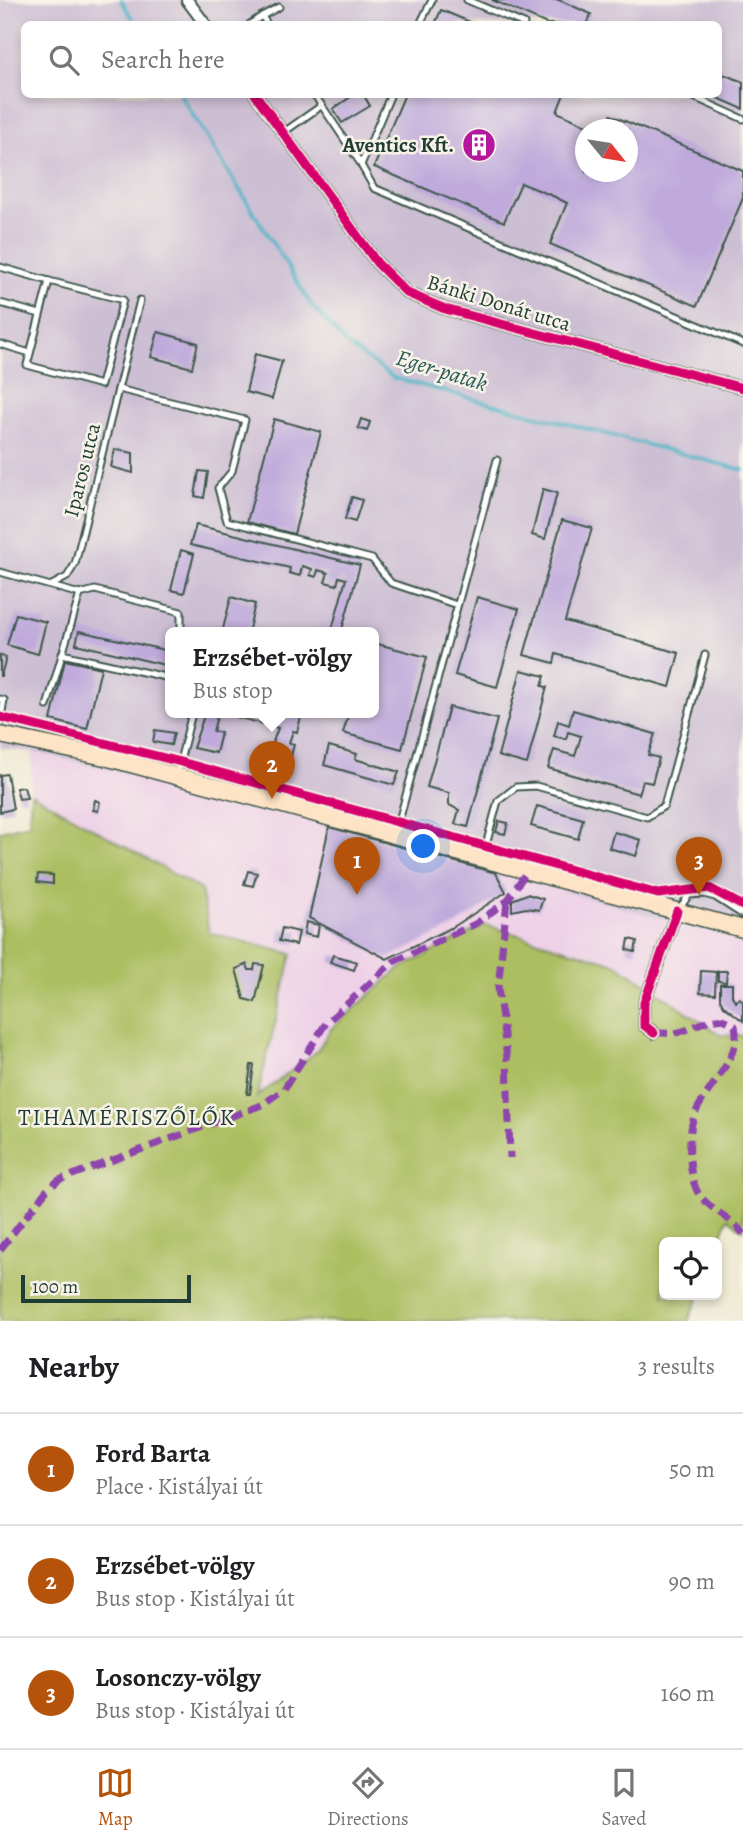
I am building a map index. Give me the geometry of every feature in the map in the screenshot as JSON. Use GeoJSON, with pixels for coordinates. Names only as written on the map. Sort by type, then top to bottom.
{"type":"FeatureCollection","features":[{"type":"Feature","properties":{"kind":"main road"},"geometry":{"type":"LineString","coordinates":[[0,735],[176,776],[743,929]]}},
{"type":"Feature","properties":{"kind":"street"},"geometry":{"type":"LineString","coordinates":[[187,0],[203,21]]}},
{"type":"Feature","properties":{"kind":"street","name":"Bánki Donát utca"},"geometry":{"type":"LineString","coordinates":[[258,98],[377,263],[407,293],[445,309],[743,388]]}},
{"type":"Feature","properties":{"kind":"street"},"geometry":{"type":"LineString","coordinates":[[654,1033],[644,1025],[644,1003],[677,911]]}},
{"type":"Feature","properties":{"kind":"lane"},"geometry":{"type":"LineString","coordinates":[[422,21],[432,0]]}},
{"type":"Feature","properties":{"kind":"lane"},"geometry":{"type":"LineString","coordinates":[[467,0],[517,21]]}},
{"type":"Feature","properties":{"kind":"lane"},"geometry":{"type":"LineString","coordinates":[[254,21],[279,7]]}},
{"type":"Feature","properties":{"kind":"lane"},"geometry":{"type":"LineString","coordinates":[[262,16],[265,21]]}},
{"type":"Feature","properties":{"kind":"lane"},"geometry":{"type":"LineString","coordinates":[[316,98],[374,188],[743,344]]}},
{"type":"Feature","properties":{"kind":"lane"},"geometry":{"type":"LineString","coordinates":[[361,165],[389,98]]}},
{"type":"Feature","properties":{"kind":"lane"},"geometry":{"type":"LineString","coordinates":[[696,98],[743,119]]}},
{"type":"Feature","properties":{"kind":"lane"},"geometry":{"type":"LineString","coordinates":[[282,133],[321,106]]}},
{"type":"Feature","properties":{"kind":"lane"},"geometry":{"type":"LineString","coordinates":[[0,267],[123,300],[101,385],[27,365],[49,281]]}},
{"type":"Feature","properties":{"kind":"lane","name":"Iparos utca"},"geometry":{"type":"LineString","coordinates":[[52,585],[67,577],[75,564],[140,300]]}},
{"type":"Feature","properties":{"kind":"lane"},"geometry":{"type":"LineString","coordinates":[[0,303],[40,314]]}},
{"type":"Feature","properties":{"kind":"lane"},"geometry":{"type":"LineString","coordinates":[[0,344],[30,353]]}},
{"type":"Feature","properties":{"kind":"lane"},"geometry":{"type":"LineString","coordinates":[[118,389],[245,420],[232,471],[218,488],[227,521],[372,559],[391,583],[457,606]]}},
{"type":"Feature","properties":{"kind":"lane"},"geometry":{"type":"LineString","coordinates":[[396,835],[397,822],[497,460]]}},
{"type":"Feature","properties":{"kind":"lane"},"geometry":{"type":"LineString","coordinates":[[0,572],[80,594],[95,590],[181,612],[181,627]]}},
{"type":"Feature","properties":{"kind":"lane"},"geometry":{"type":"LineString","coordinates":[[47,706],[80,594]]}},
{"type":"Feature","properties":{"kind":"lane"},"geometry":{"type":"LineString","coordinates":[[62,654],[165,677]]}},
{"type":"Feature","properties":{"kind":"lane"},"geometry":{"type":"LineString","coordinates":[[482,859],[498,802],[516,787],[536,786],[647,817],[664,806],[705,655]]}},
{"type":"Feature","properties":{"kind":"lane"},"geometry":{"type":"LineString","coordinates":[[0,699],[4,700],[0,723]]}},
{"type":"Feature","properties":{"kind":"lane"},"geometry":{"type":"LineString","coordinates":[[176,776],[191,718]]}},
{"type":"Feature","properties":{"kind":"lane"},"geometry":{"type":"LineString","coordinates":[[677,911],[689,895],[704,894],[743,915]]}},
{"type":"Feature","properties":{"kind":"shaded area"},"geometry":{"type":"Polygon","coordinates":[[[0,0],[743,0],[743,941],[178,785],[32,752],[0,748],[0,0]]]}},
{"type":"Feature","properties":{"kind":"shaded area"},"geometry":{"type":"Polygon","coordinates":[[[32,752],[178,785],[743,941],[743,1036],[721,1035],[616,964],[331,1029],[317,1051],[257,1097],[291,954],[208,933],[201,890],[31,793],[32,752]]]}},
{"type":"Feature","properties":{"kind":"green space"},"geometry":{"type":"Polygon","coordinates":[[[31,793],[201,890],[209,933],[292,954],[257,1097],[317,1051],[331,1029],[399,969],[485,925],[616,964],[721,1035],[743,1036],[743,1230],[728,1218],[721,1237],[659,1237],[659,1300],[698,1300],[688,1321],[0,1321],[0,831],[29,824],[31,793]]]}},
{"type":"Feature","properties":{"kind":"building"},"geometry":{"type":"Polygon","coordinates":[[[492,0],[559,0],[591,14],[588,21],[540,21],[492,0]]]}},
{"type":"Feature","properties":{"kind":"building"},"geometry":{"type":"Polygon","coordinates":[[[441,10],[468,21],[436,21],[441,10]]]}},
{"type":"Feature","properties":{"kind":"building"},"geometry":{"type":"Polygon","coordinates":[[[722,74],[743,82],[743,109],[718,98],[722,98],[722,74]]]}},
{"type":"Feature","properties":{"kind":"building"},"geometry":{"type":"Polygon","coordinates":[[[349,98],[365,98],[370,106],[342,123],[333,109],[349,98]]]}},
{"type":"Feature","properties":{"kind":"building"},"geometry":{"type":"Polygon","coordinates":[[[403,98],[562,98],[557,112],[575,120],[575,182],[638,182],[638,126],[743,171],[743,198],[697,306],[550,244],[567,203],[553,196],[521,183],[504,222],[374,167],[403,98]]]}},
{"type":"Feature","properties":{"kind":"building"},"geometry":{"type":"Polygon","coordinates":[[[158,332],[198,343],[192,368],[151,357],[158,332]]]}},
{"type":"Feature","properties":{"kind":"building"},"geometry":{"type":"Polygon","coordinates":[[[255,354],[282,361],[272,399],[246,392],[255,354]]]}},
{"type":"Feature","properties":{"kind":"building"},"geometry":{"type":"Polygon","coordinates":[[[274,419],[321,432],[294,534],[247,522],[274,419]]]}},
{"type":"Feature","properties":{"kind":"building"},"geometry":{"type":"Polygon","coordinates":[[[361,419],[370,422],[367,431],[358,428],[361,419]]]}},
{"type":"Feature","properties":{"kind":"building"},"geometry":{"type":"Polygon","coordinates":[[[115,449],[133,453],[133,473],[111,467],[115,449]]]}},
{"type":"Feature","properties":{"kind":"building"},"geometry":{"type":"Polygon","coordinates":[[[199,471],[208,472],[204,498],[195,496],[199,471]]]}},
{"type":"Feature","properties":{"kind":"building"},"geometry":{"type":"Polygon","coordinates":[[[543,489],[557,493],[545,539],[532,535],[543,489]]]}},
{"type":"Feature","properties":{"kind":"building"},"geometry":{"type":"Polygon","coordinates":[[[352,497],[362,500],[355,522],[345,519],[352,497]]]}},
{"type":"Feature","properties":{"kind":"building"},"geometry":{"type":"Polygon","coordinates":[[[562,520],[592,528],[565,621],[679,653],[670,687],[556,654],[554,663],[524,655],[562,520]]]}},
{"type":"Feature","properties":{"kind":"building"},"geometry":{"type":"Polygon","coordinates":[[[196,525],[360,565],[343,627],[333,627],[346,579],[339,577],[337,585],[325,582],[328,573],[318,570],[316,577],[310,575],[312,569],[302,566],[300,576],[289,573],[290,568],[190,545],[196,525]]]}},
{"type":"Feature","properties":{"kind":"building"},"geometry":{"type":"Polygon","coordinates":[[[181,550],[194,554],[184,593],[171,590],[181,550]]]}},
{"type":"Feature","properties":{"kind":"building"},"geometry":{"type":"Polygon","coordinates":[[[231,597],[255,604],[249,627],[224,627],[231,597]]]}},
{"type":"Feature","properties":{"kind":"building"},"geometry":{"type":"Polygon","coordinates":[[[477,597],[519,609],[497,687],[455,675],[477,597]]]}},
{"type":"Feature","properties":{"kind":"building"},"geometry":{"type":"Polygon","coordinates":[[[16,614],[46,622],[38,654],[7,645],[16,614]]]}},
{"type":"Feature","properties":{"kind":"building"},"geometry":{"type":"Polygon","coordinates":[[[79,631],[165,650],[165,665],[76,644],[79,631]]]}},
{"type":"Feature","properties":{"kind":"building"},"geometry":{"type":"Polygon","coordinates":[[[379,644],[427,657],[402,749],[343,733],[348,718],[379,718],[379,644]]]}},
{"type":"Feature","properties":{"kind":"building"},"geometry":{"type":"Polygon","coordinates":[[[0,655],[6,657],[1,676],[0,676],[0,655]]]}},
{"type":"Feature","properties":{"kind":"building"},"geometry":{"type":"Polygon","coordinates":[[[65,660],[101,668],[87,729],[51,720],[65,660]]]}},
{"type":"Feature","properties":{"kind":"building"},"geometry":{"type":"Polygon","coordinates":[[[521,670],[545,676],[542,686],[547,687],[527,764],[498,756],[521,670]]]}},
{"type":"Feature","properties":{"kind":"building"},"geometry":{"type":"Polygon","coordinates":[[[449,707],[497,719],[468,827],[455,824],[459,810],[449,805],[449,793],[427,787],[449,707]]]}},
{"type":"Feature","properties":{"kind":"building"},"geometry":{"type":"Polygon","coordinates":[[[573,710],[655,734],[648,755],[659,758],[652,783],[643,781],[639,794],[548,768],[554,750],[575,756],[581,736],[568,732],[566,739],[554,736],[558,721],[569,725],[573,710]]]}},
{"type":"Feature","properties":{"kind":"building"},"geometry":{"type":"Polygon","coordinates":[[[203,718],[217,718],[213,731],[221,733],[216,753],[193,748],[203,718]]]}},
{"type":"Feature","properties":{"kind":"building"},"geometry":{"type":"Polygon","coordinates":[[[240,718],[301,718],[297,732],[293,731],[289,743],[294,744],[288,768],[265,763],[278,728],[240,718]]]}},
{"type":"Feature","properties":{"kind":"building"},"geometry":{"type":"Polygon","coordinates":[[[155,730],[174,733],[171,745],[153,742],[155,730]]]}},
{"type":"Feature","properties":{"kind":"building"},"geometry":{"type":"Polygon","coordinates":[[[329,746],[357,754],[355,759],[399,772],[394,785],[324,765],[329,746]]]}},
{"type":"Feature","properties":{"kind":"building"},"geometry":{"type":"Polygon","coordinates":[[[7,774],[13,809],[0,812],[0,775],[7,774]]]}},
{"type":"Feature","properties":{"kind":"building"},"geometry":{"type":"Polygon","coordinates":[[[24,787],[27,798],[19,799],[16,788],[24,787]]]}},
{"type":"Feature","properties":{"kind":"building"},"geometry":{"type":"Polygon","coordinates":[[[95,800],[100,802],[98,811],[93,810],[95,800]]]}},
{"type":"Feature","properties":{"kind":"building"},"geometry":{"type":"Polygon","coordinates":[[[537,806],[583,819],[578,839],[531,826],[537,806]]]}},
{"type":"Feature","properties":{"kind":"building"},"geometry":{"type":"Polygon","coordinates":[[[499,821],[508,823],[505,834],[496,832],[499,821]]]}},
{"type":"Feature","properties":{"kind":"building"},"geometry":{"type":"Polygon","coordinates":[[[329,827],[496,873],[506,892],[455,926],[387,959],[309,918],[329,827]]]}},
{"type":"Feature","properties":{"kind":"building"},"geometry":{"type":"Polygon","coordinates":[[[614,832],[641,840],[636,856],[609,848],[614,832]]]}},
{"type":"Feature","properties":{"kind":"building"},"geometry":{"type":"Polygon","coordinates":[[[248,871],[257,873],[253,886],[244,884],[248,871]]]}},
{"type":"Feature","properties":{"kind":"building"},"geometry":{"type":"Polygon","coordinates":[[[38,874],[53,875],[53,884],[37,882],[38,874]]]}},
{"type":"Feature","properties":{"kind":"building"},"geometry":{"type":"Polygon","coordinates":[[[527,894],[543,899],[539,910],[526,908],[512,911],[512,900],[527,894]]]}},
{"type":"Feature","properties":{"kind":"building"},"geometry":{"type":"Polygon","coordinates":[[[306,922],[319,925],[317,937],[304,934],[306,922]]]}},
{"type":"Feature","properties":{"kind":"building"},"geometry":{"type":"Polygon","coordinates":[[[282,928],[299,932],[296,945],[279,941],[282,928]]]}},
{"type":"Feature","properties":{"kind":"building"},"geometry":{"type":"Polygon","coordinates":[[[629,939],[637,941],[635,952],[627,950],[629,939]]]}},
{"type":"Feature","properties":{"kind":"building"},"geometry":{"type":"Polygon","coordinates":[[[333,955],[357,962],[354,970],[330,962],[333,955]]]}},
{"type":"Feature","properties":{"kind":"building"},"geometry":{"type":"Polygon","coordinates":[[[247,964],[249,970],[254,970],[255,964],[264,965],[255,1002],[244,999],[236,969],[247,964]]]}},
{"type":"Feature","properties":{"kind":"building"},"geometry":{"type":"Polygon","coordinates":[[[701,971],[716,972],[715,994],[700,993],[701,971]]]}},
{"type":"Feature","properties":{"kind":"building"},"geometry":{"type":"Polygon","coordinates":[[[718,971],[727,971],[726,982],[718,981],[718,971]]]}},
{"type":"Feature","properties":{"kind":"building"},"geometry":{"type":"Polygon","coordinates":[[[720,984],[732,984],[732,996],[736,1002],[739,998],[743,1001],[743,1021],[724,1006],[720,999],[720,984]]]}},
{"type":"Feature","properties":{"kind":"building"},"geometry":{"type":"Polygon","coordinates":[[[251,1065],[254,1065],[250,1094],[247,1094],[251,1065]]]}},
{"type":"Feature","properties":{"kind":"waterway","name":"Eger-patak"},"geometry":{"type":"LineString","coordinates":[[121,0],[134,21]]}},
{"type":"Feature","properties":{"kind":"waterway","name":"Eger-patak"},"geometry":{"type":"LineString","coordinates":[[182,98],[312,306],[348,346],[394,378],[743,470]]}},
{"type":"Feature","properties":{"kind":"marked path"},"geometry":{"type":"LineString","coordinates":[[0,1250],[46,1191],[59,1180],[262,1105],[284,1089],[326,1023],[393,962],[475,924],[507,901],[527,871]]}},
{"type":"Feature","properties":{"kind":"marked path"},"geometry":{"type":"LineString","coordinates":[[507,901],[498,988],[507,1058],[510,1158]]}},
{"type":"Feature","properties":{"kind":"marked path"},"geometry":{"type":"LineString","coordinates":[[654,1033],[680,1032],[716,1019],[726,1020],[735,1026],[734,1049],[694,1116],[690,1151],[691,1170],[699,1194],[743,1234]]}},
{"type":"Feature","properties":{"kind":"cycle path"},"geometry":{"type":"LineString","coordinates":[[258,98],[377,263],[407,293],[445,309],[743,388]]}},
{"type":"Feature","properties":{"kind":"cycle path"},"geometry":{"type":"LineString","coordinates":[[0,717],[181,762],[658,894],[709,888],[743,906]]}},
{"type":"Feature","properties":{"kind":"cycle path"},"geometry":{"type":"LineString","coordinates":[[654,1033],[644,1025],[644,1003],[677,911]]}},
{"type":"Feature","properties":{"kind":"place","name":"Aventics Kft."},"geometry":{"type":"Point","coordinates":[479,145]}},
{"type":"Feature","properties":{"kind":"place","name":"Erzsébet-völgy"},"geometry":{"type":"Point","coordinates":[272,799]}},
{"type":"Feature","properties":{"kind":"place","name":"Ford Barta"},"geometry":{"type":"Point","coordinates":[357,895]}},
{"type":"Feature","properties":{"kind":"place","name":"Losonczy-völgy"},"geometry":{"type":"Point","coordinates":[699,895]}},
{"type":"Feature","properties":{"kind":"district","name":"TIHAMÉRISZŐLŐK"},"geometry":{"type":"Point","coordinates":[127,1117]}}]}
